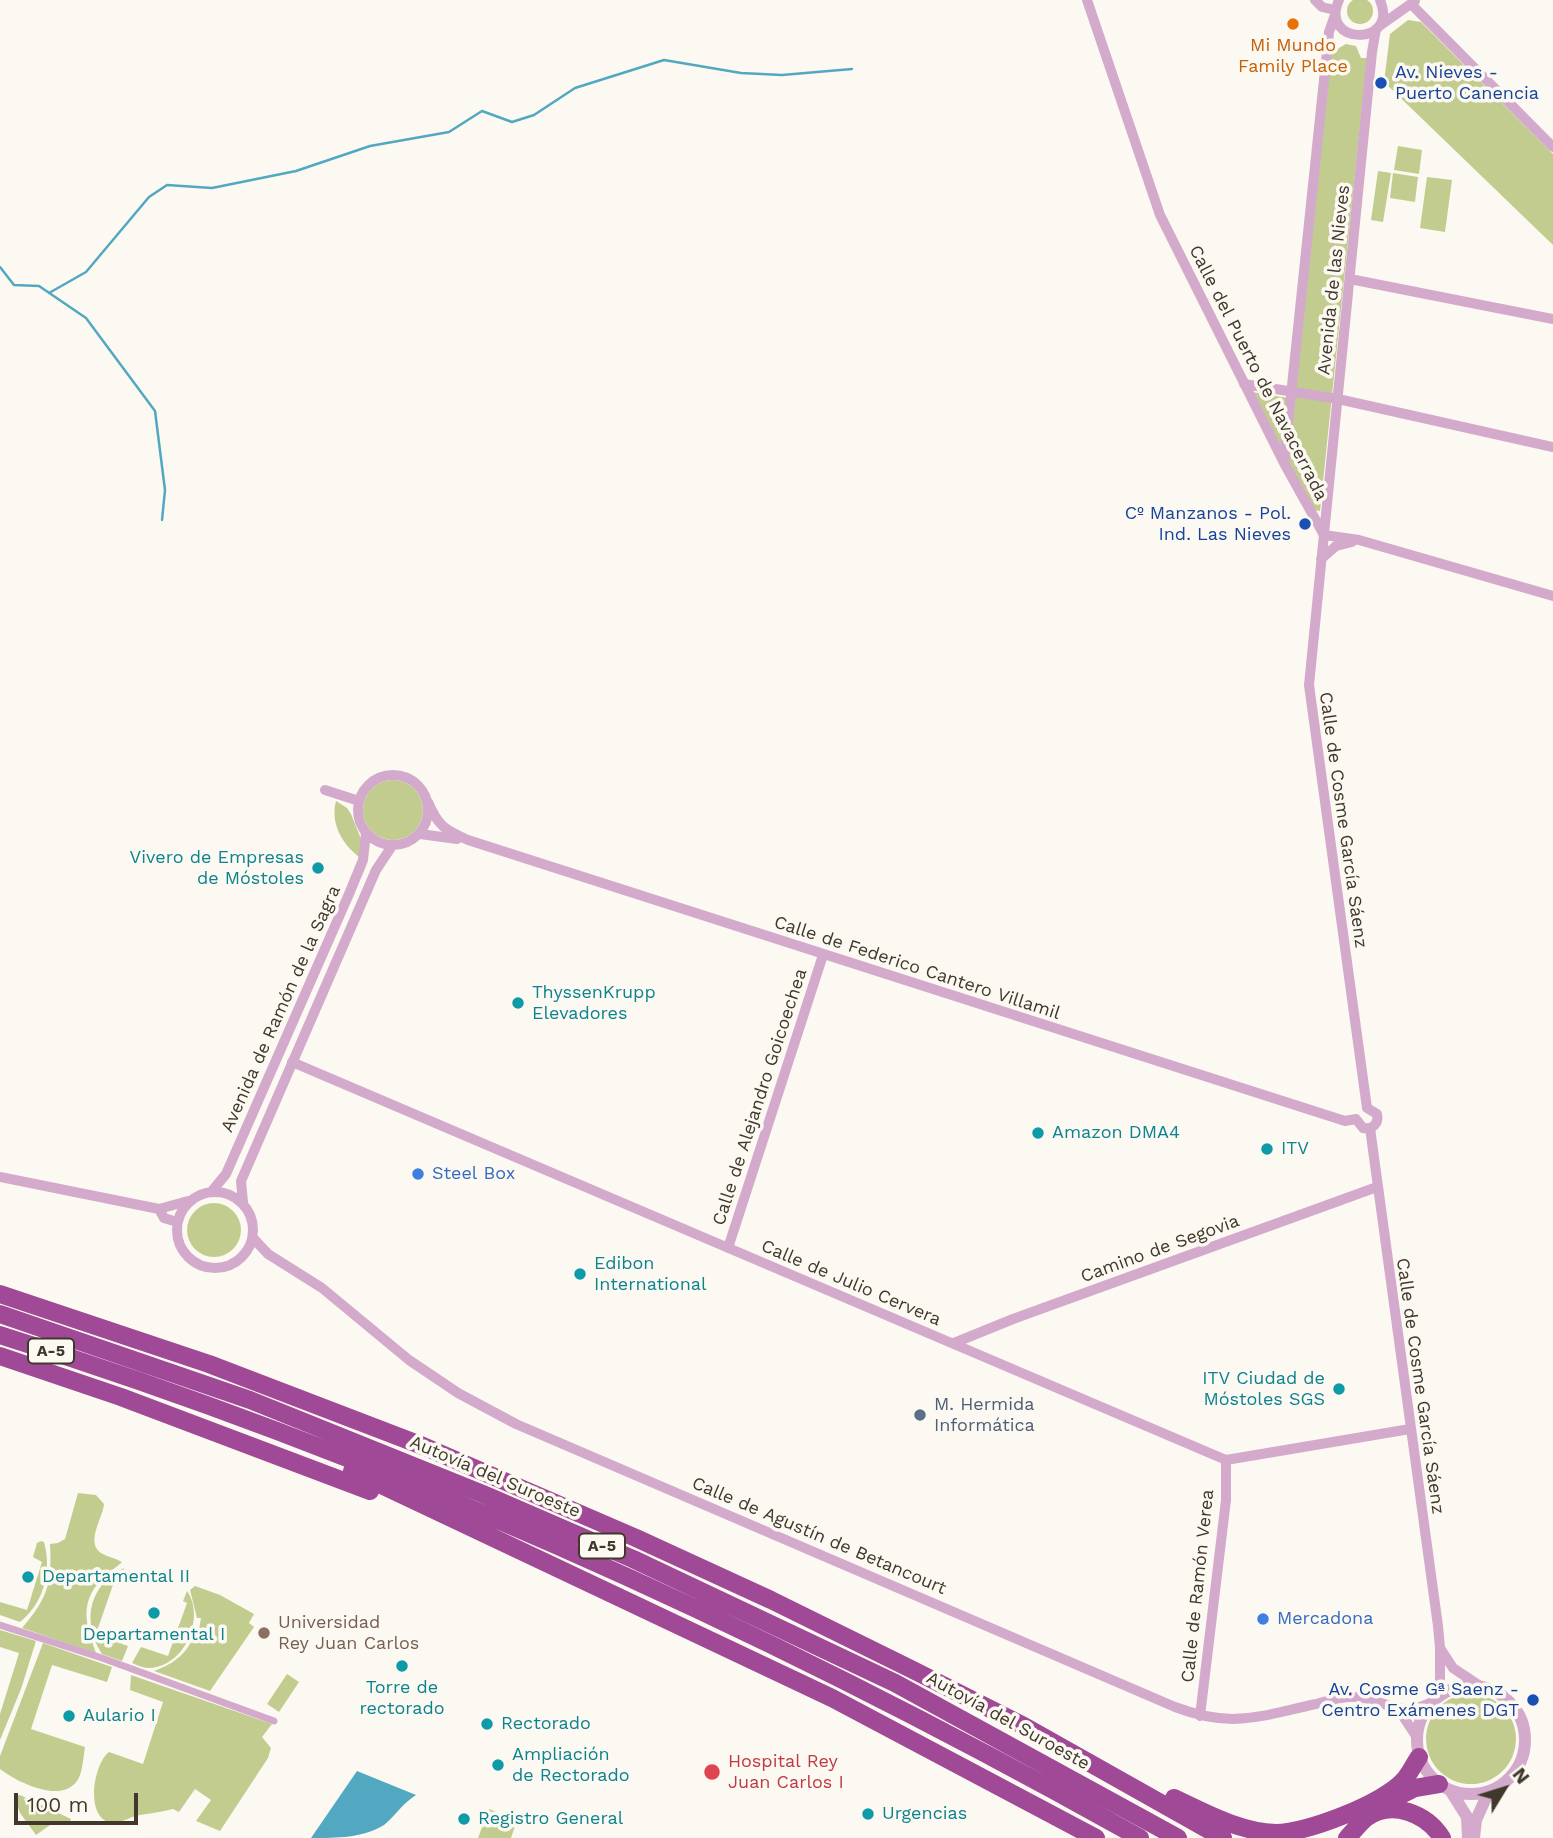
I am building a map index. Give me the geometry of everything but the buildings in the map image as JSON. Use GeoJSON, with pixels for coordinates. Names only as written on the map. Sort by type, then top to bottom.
{"type":"FeatureCollection","features":[{"type":"Feature","properties":{"kind":"highway"},"geometry":{"type":"LineString","coordinates":[[0,1294],[209,1364],[423,1446],[771,1600],[1024,1726],[1239,1827],[1277,1833],[1309,1827],[1385,1796],[1404,1780],[1419,1757]]}},
{"type":"Feature","properties":{"kind":"highway","name":"Autovía del Suroeste"},"geometry":{"type":"LineString","coordinates":[[0,1314],[250,1400],[483,1494],[633,1559],[895,1683],[1178,1838]]}},
{"type":"Feature","properties":{"kind":"highway","name":"A-5"},"geometry":{"type":"LineString","coordinates":[[0,1335],[113,1371],[350,1458],[491,1516],[731,1624],[852,1683],[1000,1759],[1140,1838]]}},
{"type":"Feature","properties":{"kind":"highway"},"geometry":{"type":"LineString","coordinates":[[0,1356],[146,1406],[361,1487],[463,1531],[526,1554]]}},
{"type":"Feature","properties":{"kind":"highway"},"geometry":{"type":"LineString","coordinates":[[113,1371],[140,1387],[317,1454],[832,1698],[1096,1838]]}},
{"type":"Feature","properties":{"kind":"highway"},"geometry":{"type":"LineString","coordinates":[[895,1683],[1097,1768]]}},
{"type":"Feature","properties":{"kind":"highway"},"geometry":{"type":"LineString","coordinates":[[1024,1726],[1223,1838]]}},
{"type":"Feature","properties":{"kind":"highway"},"geometry":{"type":"LineString","coordinates":[[1346,1838],[1350,1828],[1360,1817],[1373,1809],[1415,1788],[1444,1787]]}},
{"type":"Feature","properties":{"kind":"highway"},"geometry":{"type":"LineString","coordinates":[[1346,1838],[1368,1817],[1385,1810],[1404,1810],[1418,1814],[1430,1822],[1442,1838]]}},
{"type":"Feature","properties":{"kind":"street","name":"Calle del Puerto de Navacerrada"},"geometry":{"type":"LineString","coordinates":[[1087,0],[1160,215],[1284,463],[1324,535]]}},
{"type":"Feature","properties":{"kind":"street"},"geometry":{"type":"LineString","coordinates":[[1315,0],[1322,7],[1336,8],[1340,27],[1351,35],[1365,35],[1413,2],[1553,147]]}},
{"type":"Feature","properties":{"kind":"street","name":"Avenida de las Nieves"},"geometry":{"type":"LineString","coordinates":[[1324,535],[1372,52],[1377,28],[1383,17],[1380,0]]}},
{"type":"Feature","properties":{"kind":"street","name":"Avenida de las Nieves"},"geometry":{"type":"LineString","coordinates":[[1284,463],[1329,32],[1336,8]]}},
{"type":"Feature","properties":{"kind":"street"},"geometry":{"type":"LineString","coordinates":[[1350,279],[1553,319]]}},
{"type":"Feature","properties":{"kind":"street"},"geometry":{"type":"LineString","coordinates":[[1244,384],[1338,399],[1553,447]]}},
{"type":"Feature","properties":{"kind":"street"},"geometry":{"type":"LineString","coordinates":[[1324,535],[1359,540],[1553,596]]}},
{"type":"Feature","properties":{"kind":"street","name":"Calle de Cosme García Sáenz"},"geometry":{"type":"LineString","coordinates":[[1324,535],[1309,685],[1367,1108]]}},
{"type":"Feature","properties":{"kind":"street"},"geometry":{"type":"LineString","coordinates":[[1321,559],[1336,546],[1359,540]]}},
{"type":"Feature","properties":{"kind":"street"},"geometry":{"type":"LineString","coordinates":[[387,775],[401,776],[413,781],[428,802],[426,825],[420,834],[402,845],[392,846],[373,840],[360,823],[359,801],[365,789],[375,780],[387,775]]}},
{"type":"Feature","properties":{"kind":"street"},"geometry":{"type":"LineString","coordinates":[[325,790],[359,801]]}},
{"type":"Feature","properties":{"kind":"street","name":"Calle de Federico Cantero Villamil"},"geometry":{"type":"LineString","coordinates":[[428,802],[435,819],[442,827],[468,841]]}},
{"type":"Feature","properties":{"kind":"street","name":"Avenida de Ramón de la Sagra"},"geometry":{"type":"LineString","coordinates":[[212,1191],[226,1174],[358,874],[363,860],[366,833]]}},
{"type":"Feature","properties":{"kind":"street","name":"Calle de Federico Cantero Villamil"},"geometry":{"type":"LineString","coordinates":[[420,834],[468,841],[1345,1121],[1356,1119]]}},
{"type":"Feature","properties":{"kind":"street","name":"Avenida de Ramón de la Sagra"},"geometry":{"type":"LineString","coordinates":[[243,1202],[241,1181],[376,870],[392,846]]}},
{"type":"Feature","properties":{"kind":"street","name":"Calle de Alejandro Goicoechea"},"geometry":{"type":"LineString","coordinates":[[728,1248],[823,955]]}},
{"type":"Feature","properties":{"kind":"street","name":"Calle de Julio Cervera"},"geometry":{"type":"LineString","coordinates":[[292,1062],[1226,1460]]}},
{"type":"Feature","properties":{"kind":"street"},"geometry":{"type":"LineString","coordinates":[[1367,1108],[1375,1111],[1377,1116],[1377,1122],[1370,1128],[1362,1127],[1356,1119],[1359,1111],[1367,1108]]}},
{"type":"Feature","properties":{"kind":"street","name":"Calle de Cosme García Sáenz"},"geometry":{"type":"LineString","coordinates":[[1370,1128],[1440,1648],[1435,1699]]}},
{"type":"Feature","properties":{"kind":"street"},"geometry":{"type":"LineString","coordinates":[[0,1177],[159,1209],[212,1191],[228,1193],[243,1202],[250,1213],[253,1226],[253,1238],[240,1259]]}},
{"type":"Feature","properties":{"kind":"street","name":"Camino de Segovia"},"geometry":{"type":"LineString","coordinates":[[954,1343],[1013,1319],[1377,1187]]}},
{"type":"Feature","properties":{"kind":"street"},"geometry":{"type":"LineString","coordinates":[[189,1200],[181,1210],[176,1234],[186,1255],[195,1263],[218,1268],[253,1255],[268,1254]]}},
{"type":"Feature","properties":{"kind":"street"},"geometry":{"type":"LineString","coordinates":[[159,1209],[164,1218],[177,1222]]}},
{"type":"Feature","properties":{"kind":"street","name":"Calle de Agustín de Betancourt"},"geometry":{"type":"LineString","coordinates":[[253,1238],[268,1254],[322,1289],[409,1360],[458,1393],[516,1424],[1200,1716],[1254,1719],[1351,1696],[1386,1704],[1399,1710]]}},
{"type":"Feature","properties":{"kind":"street"},"geometry":{"type":"LineString","coordinates":[[1226,1460],[1410,1429]]}},
{"type":"Feature","properties":{"kind":"street","name":"Calle de Ramón Verea"},"geometry":{"type":"LineString","coordinates":[[1200,1716],[1226,1500],[1226,1460]]}},
{"type":"Feature","properties":{"kind":"street"},"geometry":{"type":"LineString","coordinates":[[0,1625],[102,1658],[274,1721]]}},
{"type":"Feature","properties":{"kind":"street"},"geometry":{"type":"LineString","coordinates":[[1440,1648],[1453,1668],[1480,1686],[1509,1700],[1525,1729],[1521,1762],[1512,1776],[1489,1791],[1463,1794],[1444,1787]]}},
{"type":"Feature","properties":{"kind":"street"},"geometry":{"type":"LineString","coordinates":[[1399,1710],[1416,1710],[1463,1686],[1480,1686]]}},
{"type":"Feature","properties":{"kind":"street"},"geometry":{"type":"LineString","coordinates":[[1416,1736],[1423,1713],[1435,1699]]}},
{"type":"Feature","properties":{"kind":"street"},"geometry":{"type":"LineString","coordinates":[[1399,1710],[1416,1736],[1419,1757],[1427,1772],[1461,1804],[1466,1817],[1468,1838]]}},
{"type":"Feature","properties":{"kind":"street"},"geometry":{"type":"LineString","coordinates":[[1474,1838],[1476,1820],[1489,1791]]}},
{"type":"Feature","properties":{"kind":"green space"},"geometry":{"type":"Polygon","coordinates":[[[1360,-2],[1369,2],[1373,11],[1369,20],[1360,24],[1351,20],[1347,11],[1351,2],[1360,-2]]]}},
{"type":"Feature","properties":{"kind":"green space"},"geometry":{"type":"Polygon","coordinates":[[[1408,20],[1421,22],[1553,154],[1553,245],[1384,82],[1390,34],[1408,20]]]}},
{"type":"Feature","properties":{"kind":"green space"},"geometry":{"type":"Polygon","coordinates":[[[1346,44],[1356,46],[1361,58],[1367,58],[1320,511],[1313,510],[1252,392],[1294,399],[1331,50],[1333,46],[1337,49],[1346,44]]]}},
{"type":"Feature","properties":{"kind":"green space"},"geometry":{"type":"Polygon","coordinates":[[[1398,146],[1422,150],[1419,174],[1394,170],[1398,146]]]}},
{"type":"Feature","properties":{"kind":"green space"},"geometry":{"type":"Polygon","coordinates":[[[1378,171],[1391,173],[1383,222],[1371,220],[1378,171]]]}},
{"type":"Feature","properties":{"kind":"green space"},"geometry":{"type":"Polygon","coordinates":[[[1393,173],[1418,177],[1415,202],[1390,198],[1393,173]]]}},
{"type":"Feature","properties":{"kind":"green space"},"geometry":{"type":"Polygon","coordinates":[[[1427,177],[1452,180],[1445,232],[1420,228],[1427,177]]]}},
{"type":"Feature","properties":{"kind":"green space"},"geometry":{"type":"Polygon","coordinates":[[[387,780],[399,780],[418,793],[423,810],[421,822],[410,835],[399,840],[387,840],[368,827],[363,816],[363,804],[376,785],[387,780]]]}},
{"type":"Feature","properties":{"kind":"green space"},"geometry":{"type":"Polygon","coordinates":[[[336,801],[351,814],[361,839],[359,857],[347,846],[336,825],[336,801]]]}},
{"type":"Feature","properties":{"kind":"green space"},"geometry":{"type":"Polygon","coordinates":[[[214,1203],[233,1211],[241,1230],[233,1249],[214,1257],[195,1249],[187,1230],[195,1211],[214,1203]]]}},
{"type":"Feature","properties":{"kind":"green space"},"geometry":{"type":"Polygon","coordinates":[[[78,1493],[96,1495],[104,1504],[96,1530],[96,1548],[122,1562],[101,1580],[87,1606],[87,1624],[96,1653],[22,1628],[43,1599],[49,1580],[50,1544],[65,1539],[78,1493]]]}},
{"type":"Feature","properties":{"kind":"green space"},"geometry":{"type":"Polygon","coordinates":[[[44,1542],[46,1553],[46,1575],[35,1606],[20,1622],[0,1615],[0,1602],[27,1610],[42,1562],[33,1557],[37,1543],[44,1542]]]}},
{"type":"Feature","properties":{"kind":"green space"},"geometry":{"type":"Polygon","coordinates":[[[124,1568],[121,1580],[115,1579],[97,1631],[128,1646],[122,1661],[102,1654],[95,1642],[91,1617],[96,1594],[112,1575],[124,1568]]]}},
{"type":"Feature","properties":{"kind":"green space"},"geometry":{"type":"Polygon","coordinates":[[[195,1586],[220,1595],[254,1614],[249,1623],[254,1627],[210,1691],[154,1671],[181,1656],[190,1645],[196,1630],[199,1630],[201,1618],[197,1618],[190,1590],[195,1586]]]}},
{"type":"Feature","properties":{"kind":"green space"},"geometry":{"type":"Polygon","coordinates":[[[187,1591],[194,1614],[193,1627],[181,1651],[161,1666],[146,1668],[132,1663],[141,1647],[168,1656],[187,1603],[183,1601],[187,1591]]]}},
{"type":"Feature","properties":{"kind":"green space"},"geometry":{"type":"Polygon","coordinates":[[[0,1630],[36,1641],[21,1689],[0,1740],[0,1714],[19,1653],[0,1647],[0,1630]]]}},
{"type":"Feature","properties":{"kind":"green space"},"geometry":{"type":"Polygon","coordinates":[[[43,1643],[112,1667],[107,1682],[52,1665],[31,1729],[85,1747],[82,1769],[77,1781],[70,1788],[61,1791],[28,1785],[0,1769],[0,1756],[43,1643]]]}},
{"type":"Feature","properties":{"kind":"green space"},"geometry":{"type":"Polygon","coordinates":[[[287,1674],[299,1682],[279,1712],[267,1704],[287,1674]]]}},
{"type":"Feature","properties":{"kind":"green space"},"geometry":{"type":"Polygon","coordinates":[[[131,1675],[272,1724],[262,1737],[271,1748],[268,1758],[220,1831],[196,1821],[211,1800],[195,1789],[179,1812],[173,1809],[113,1823],[104,1820],[98,1813],[94,1791],[103,1758],[109,1752],[143,1764],[163,1702],[130,1690],[131,1675]]]}},
{"type":"Feature","properties":{"kind":"green space"},"geometry":{"type":"Polygon","coordinates":[[[1471,1694],[1488,1698],[1503,1707],[1512,1722],[1516,1739],[1512,1756],[1503,1771],[1488,1780],[1471,1784],[1454,1780],[1439,1771],[1430,1756],[1426,1739],[1430,1722],[1439,1707],[1454,1698],[1471,1694]]]}},
{"type":"Feature","properties":{"kind":"green space"},"geometry":{"type":"Polygon","coordinates":[[[20,1795],[71,1819],[70,1822],[53,1823],[36,1835],[20,1813],[14,1797],[20,1795]]]}},
{"type":"Feature","properties":{"kind":"green space"},"geometry":{"type":"Polygon","coordinates":[[[489,1809],[517,1820],[511,1838],[478,1838],[489,1809]]]}},
{"type":"Feature","properties":{"kind":"water"},"geometry":{"type":"Polygon","coordinates":[[[357,1771],[416,1795],[384,1825],[367,1833],[311,1838],[357,1771]]]}},
{"type":"Feature","properties":{"kind":"waterway"},"geometry":{"type":"LineString","coordinates":[[49,293],[86,272],[149,197],[167,185],[212,188],[296,171],[370,146],[449,132],[482,111],[512,122],[534,115],[575,88],[664,60],[741,73],[782,75],[852,69]]}},
{"type":"Feature","properties":{"kind":"waterway"},"geometry":{"type":"LineString","coordinates":[[0,267],[14,285],[39,286],[86,318],[155,411],[165,490],[162,520]]}},
{"type":"Feature","properties":{"kind":"place","name":"Mi Mundo Family Place"},"geometry":{"type":"Point","coordinates":[1293,24]}},
{"type":"Feature","properties":{"kind":"place","name":"Av. Nieves - Puerto Canencia"},"geometry":{"type":"Point","coordinates":[1381,83]}},
{"type":"Feature","properties":{"kind":"place","name":"Cº Manzanos - Pol. Ind. Las Nieves"},"geometry":{"type":"Point","coordinates":[1305,524]}},
{"type":"Feature","properties":{"kind":"place","name":"Vivero de Empresas de Móstoles"},"geometry":{"type":"Point","coordinates":[318,868]}},
{"type":"Feature","properties":{"kind":"place","name":"ThyssenKrupp Elevadores"},"geometry":{"type":"Point","coordinates":[518,1003]}},
{"type":"Feature","properties":{"kind":"place","name":"Amazon DMA4"},"geometry":{"type":"Point","coordinates":[1038,1133]}},
{"type":"Feature","properties":{"kind":"place","name":"ITV"},"geometry":{"type":"Point","coordinates":[1267,1149]}},
{"type":"Feature","properties":{"kind":"place","name":"Steel Box"},"geometry":{"type":"Point","coordinates":[418,1174]}},
{"type":"Feature","properties":{"kind":"place","name":"Edibon International"},"geometry":{"type":"Point","coordinates":[580,1274]}},
{"type":"Feature","properties":{"kind":"place","name":"ITV Ciudad de Móstoles SGS"},"geometry":{"type":"Point","coordinates":[1339,1389]}},
{"type":"Feature","properties":{"kind":"place","name":"M. Hermida Informática"},"geometry":{"type":"Point","coordinates":[920,1415]}},
{"type":"Feature","properties":{"kind":"place","name":"Departamental II"},"geometry":{"type":"Point","coordinates":[28,1577]}},
{"type":"Feature","properties":{"kind":"place","name":"Departamental I"},"geometry":{"type":"Point","coordinates":[154,1613]}},
{"type":"Feature","properties":{"kind":"place","name":"Mercadona"},"geometry":{"type":"Point","coordinates":[1263,1619]}},
{"type":"Feature","properties":{"kind":"place","name":"Universidad Rey Juan Carlos"},"geometry":{"type":"Point","coordinates":[264,1633]}},
{"type":"Feature","properties":{"kind":"place","name":"Torre de rectorado"},"geometry":{"type":"Point","coordinates":[402,1666]}},
{"type":"Feature","properties":{"kind":"place","name":"Av. Cosme Gª Saenz - Centro Exámenes DGT"},"geometry":{"type":"Point","coordinates":[1533,1700]}},
{"type":"Feature","properties":{"kind":"place","name":"Aulario I"},"geometry":{"type":"Point","coordinates":[69,1716]}},
{"type":"Feature","properties":{"kind":"place","name":"Rectorado"},"geometry":{"type":"Point","coordinates":[487,1724]}},
{"type":"Feature","properties":{"kind":"place","name":"Ampliación de Rectorado"},"geometry":{"type":"Point","coordinates":[498,1765]}},
{"type":"Feature","properties":{"kind":"place","name":"Hospital Rey Juan Carlos I"},"geometry":{"type":"Point","coordinates":[712,1772]}},
{"type":"Feature","properties":{"kind":"place","name":"Urgencias"},"geometry":{"type":"Point","coordinates":[868,1814]}},
{"type":"Feature","properties":{"kind":"place","name":"Registro General"},"geometry":{"type":"Point","coordinates":[464,1819]}}]}
